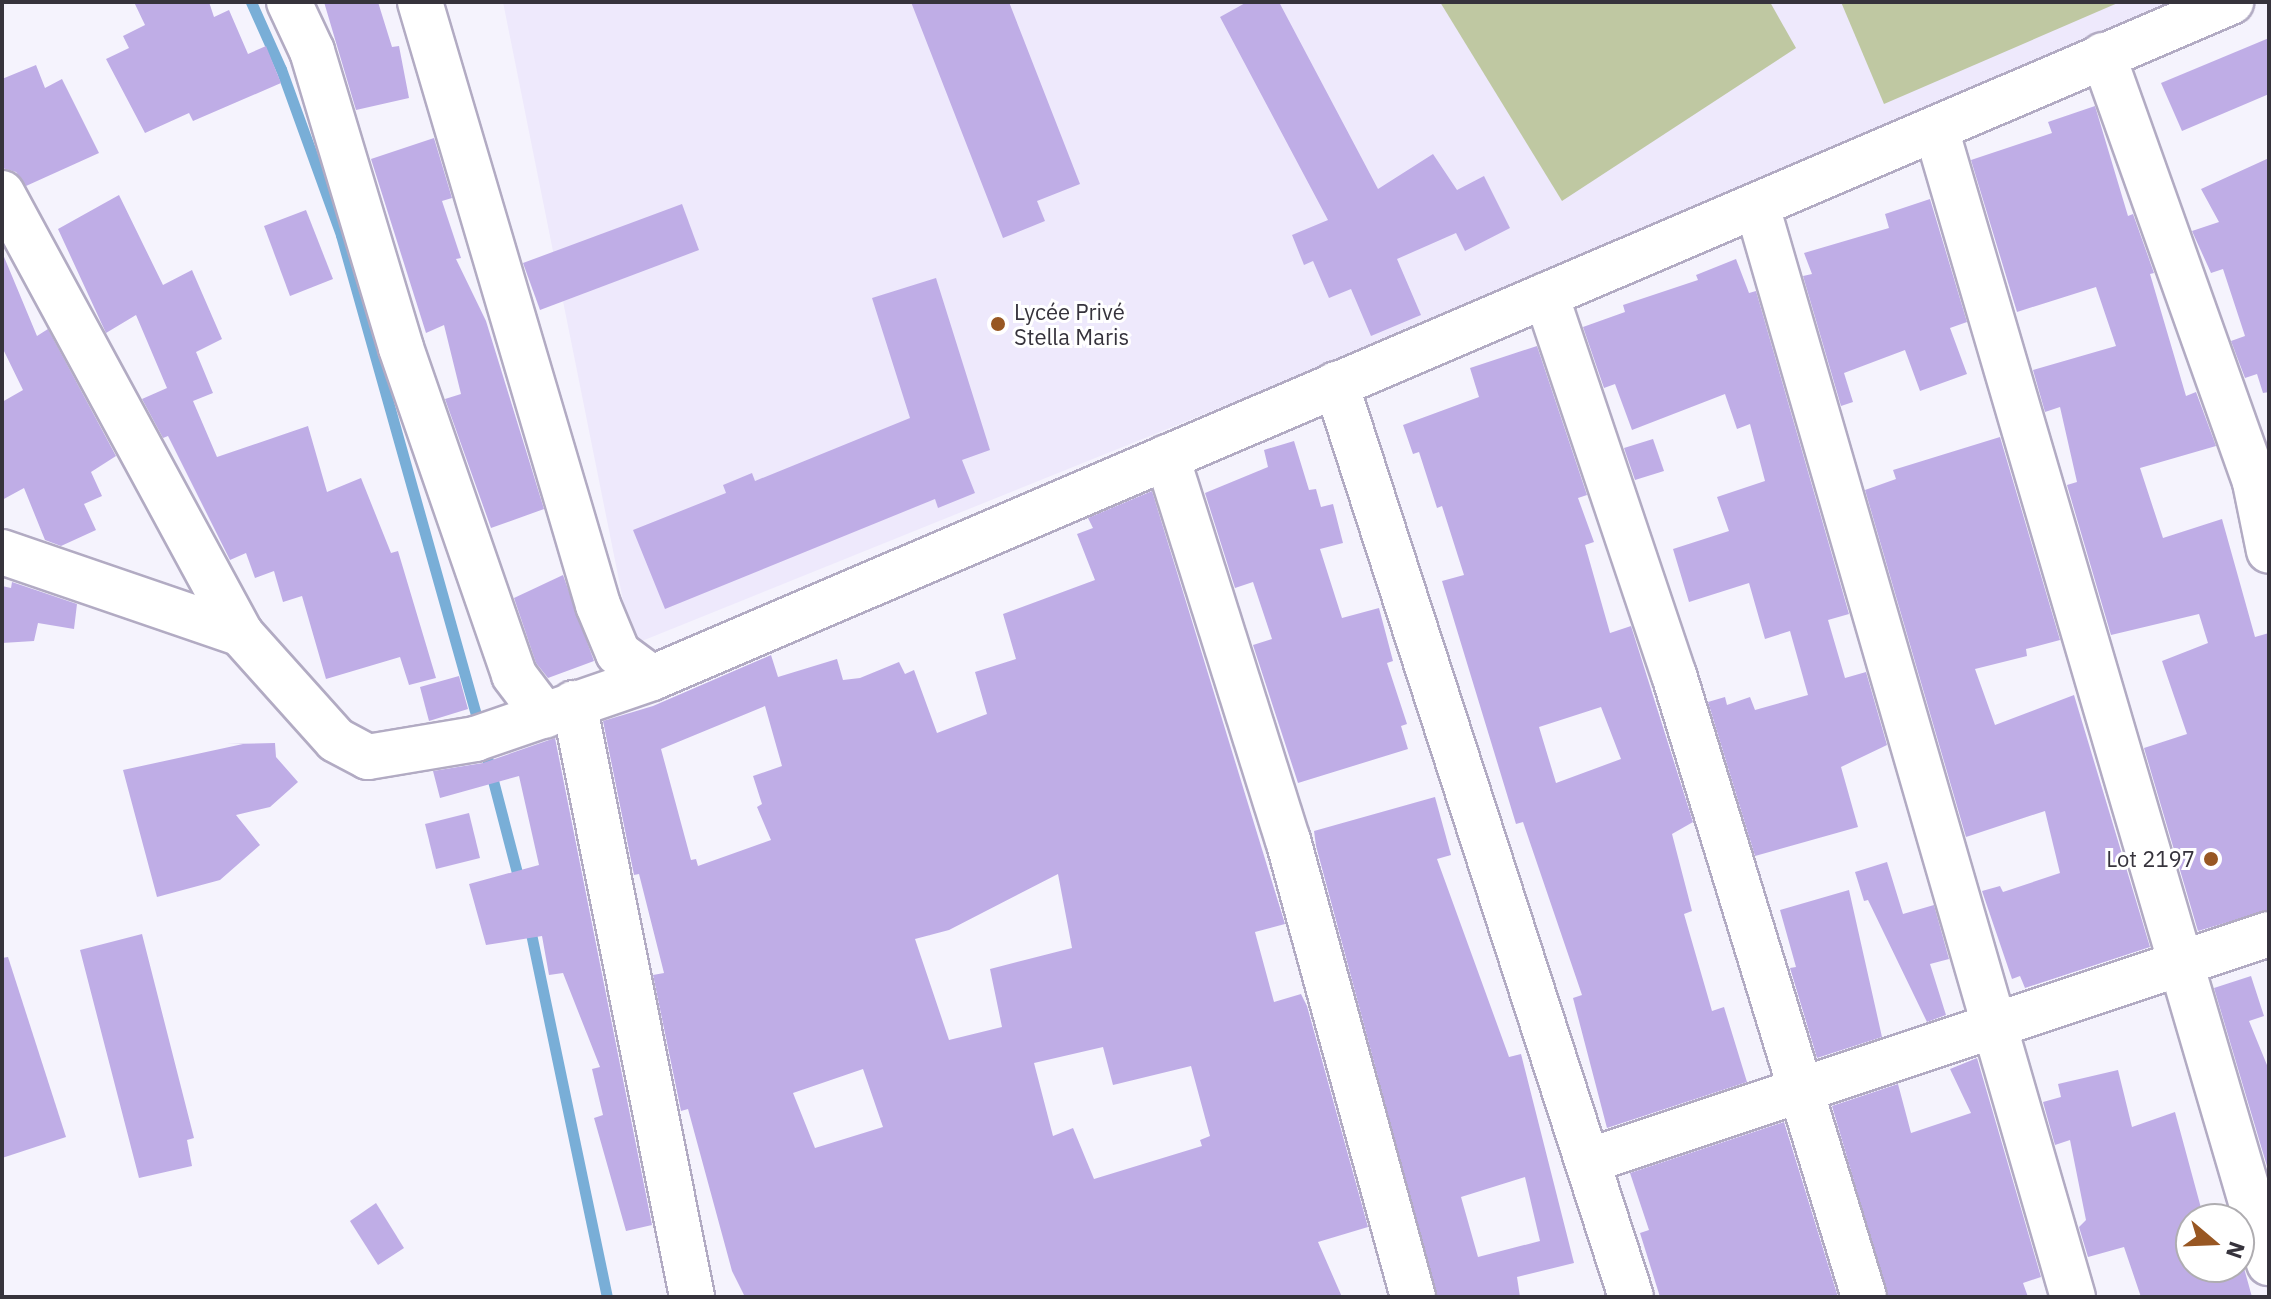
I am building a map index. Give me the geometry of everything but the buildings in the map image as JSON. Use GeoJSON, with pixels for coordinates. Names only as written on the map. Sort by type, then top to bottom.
{"type":"FeatureCollection","features":[{"type":"Feature","properties":{"kind":"street"},"geometry":{"type":"LineString","coordinates":[[289,2],[312,51],[401,348],[514,675],[550,714],[692,1297]]}},
{"type":"Feature","properties":{"kind":"street"},"geometry":{"type":"LineString","coordinates":[[420,2],[598,605],[618,653],[652,678]]}},
{"type":"Feature","properties":{"kind":"street"},"geometry":{"type":"LineString","coordinates":[[2,193],[241,634],[336,740],[368,757],[475,739],[652,678],[2231,2]]}},
{"type":"Feature","properties":{"kind":"street"},"geometry":{"type":"LineString","coordinates":[[2103,55],[2262,479],[2269,551]]}},
{"type":"Feature","properties":{"kind":"street"},"geometry":{"type":"LineString","coordinates":[[1936,129],[2269,1263]]}},
{"type":"Feature","properties":{"kind":"street"},"geometry":{"type":"LineString","coordinates":[[1757,206],[2073,1297]]}},
{"type":"Feature","properties":{"kind":"street"},"geometry":{"type":"LineString","coordinates":[[1546,295],[1674,675],[1864,1297]]}},
{"type":"Feature","properties":{"kind":"street"},"geometry":{"type":"LineString","coordinates":[[1336,384],[1631,1297]]}},
{"type":"Feature","properties":{"kind":"street"},"geometry":{"type":"LineString","coordinates":[[1167,457],[1288,840],[1413,1297]]}},
{"type":"Feature","properties":{"kind":"street"},"geometry":{"type":"LineString","coordinates":[[2,552],[241,634]]}},
{"type":"Feature","properties":{"kind":"street"},"geometry":{"type":"LineString","coordinates":[[1588,1161],[2269,934]]}},
{"type":"Feature","properties":{"kind":"shaded area","name":"Lycée Privé Stella Maris"},"geometry":{"type":"Polygon","coordinates":[[[503,2],[2225,2],[632,645],[503,2]]]}},
{"type":"Feature","properties":{"kind":"green space"},"geometry":{"type":"Polygon","coordinates":[[[1440,2],[1770,2],[1796,48],[1562,201],[1440,2]]]}},
{"type":"Feature","properties":{"kind":"green space"},"geometry":{"type":"Polygon","coordinates":[[[1841,2],[2120,2],[1884,104],[1841,2]]]}},
{"type":"Feature","properties":{"kind":"waterway"},"geometry":{"type":"LineString","coordinates":[[251,2],[281,69],[341,235],[480,729]]}},
{"type":"Feature","properties":{"kind":"waterway"},"geometry":{"type":"LineString","coordinates":[[484,746],[520,884]]}},
{"type":"Feature","properties":{"kind":"waterway"},"geometry":{"type":"LineString","coordinates":[[529,924],[607,1297]]}},
{"type":"Feature","properties":{"kind":"place","name":"Lycée Privé Stella Maris"},"geometry":{"type":"Point","coordinates":[998,324]}},
{"type":"Feature","properties":{"kind":"place","name":"Lot 2197"},"geometry":{"type":"Point","coordinates":[2211,859]}}]}
